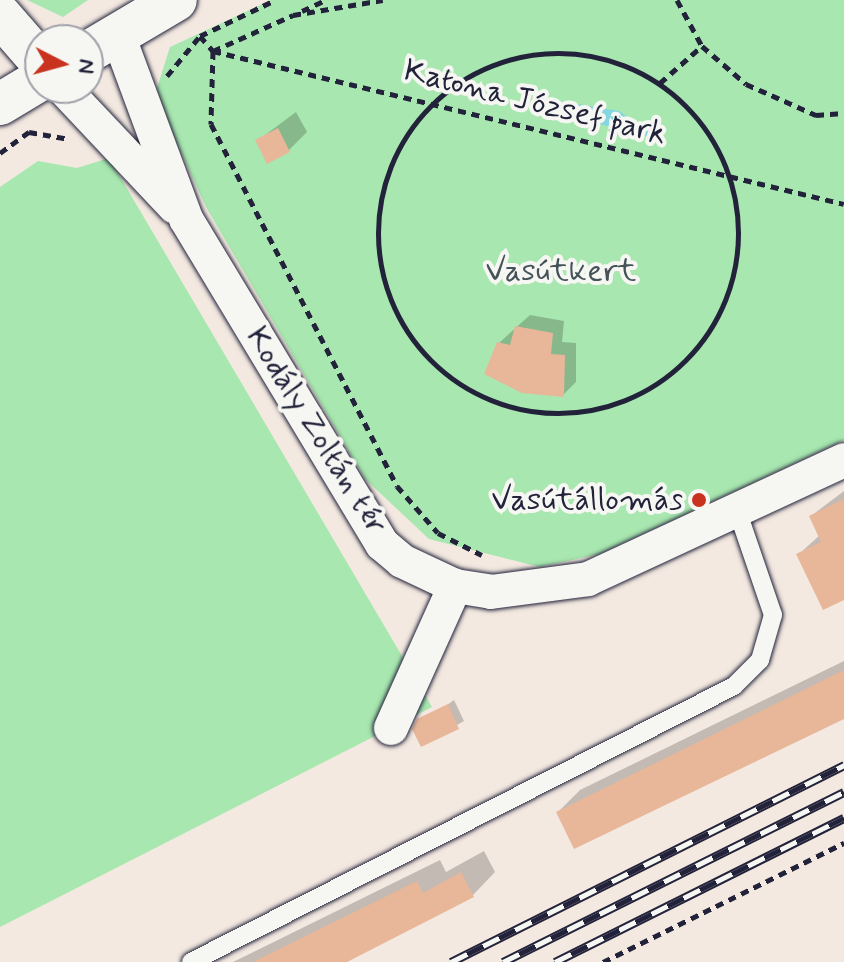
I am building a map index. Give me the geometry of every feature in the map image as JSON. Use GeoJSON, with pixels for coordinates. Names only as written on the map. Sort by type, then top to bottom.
{"type":"FeatureCollection","features":[{"type":"Feature","properties":{"kind":"street"},"geometry":{"type":"LineString","coordinates":[[105,29],[176,0]]}},
{"type":"Feature","properties":{"kind":"street"},"geometry":{"type":"LineString","coordinates":[[0,15],[24,43]]}},
{"type":"Feature","properties":{"kind":"street","name":"Kodály Zoltán tér"},"geometry":{"type":"LineString","coordinates":[[105,29],[186,219],[382,544],[455,586],[491,592],[588,579],[844,460]]}},
{"type":"Feature","properties":{"kind":"street"},"geometry":{"type":"LineString","coordinates":[[0,104],[24,90]]}},
{"type":"Feature","properties":{"kind":"street","name":"Kodály Zoltán tér"},"geometry":{"type":"LineString","coordinates":[[78,104],[186,219]]}},
{"type":"Feature","properties":{"kind":"street"},"geometry":{"type":"LineString","coordinates":[[391,728],[455,586]]}},
{"type":"Feature","properties":{"kind":"lane"},"geometry":{"type":"LineString","coordinates":[[191,962],[734,686],[760,660],[773,615],[737,510]]}},
{"type":"Feature","properties":{"kind":"path"},"geometry":{"type":"LineString","coordinates":[[157,88],[200,36],[275,0]]}},
{"type":"Feature","properties":{"kind":"path"},"geometry":{"type":"LineString","coordinates":[[213,51],[326,0]]}},
{"type":"Feature","properties":{"kind":"path"},"geometry":{"type":"LineString","coordinates":[[293,15],[383,0]]}},
{"type":"Feature","properties":{"kind":"path"},"geometry":{"type":"LineString","coordinates":[[677,0],[702,46],[766,94],[816,115],[844,113]]}},
{"type":"Feature","properties":{"kind":"path"},"geometry":{"type":"LineString","coordinates":[[200,36],[213,51],[211,124],[397,486],[438,533],[487,558]]}},
{"type":"Feature","properties":{"kind":"path"},"geometry":{"type":"LineString","coordinates":[[660,83],[702,46]]}},
{"type":"Feature","properties":{"kind":"path","name":"Katona József park"},"geometry":{"type":"LineString","coordinates":[[213,51],[844,204]]}},
{"type":"Feature","properties":{"kind":"path"},"geometry":{"type":"LineString","coordinates":[[564,52],[614,61],[660,83],[691,110],[734,177],[736,266],[724,306],[683,363],[638,396],[598,410],[515,410],[475,395],[412,341],[380,263],[385,180],[433,103],[468,76],[514,57],[564,52]]}},
{"type":"Feature","properties":{"kind":"path"},"geometry":{"type":"LineString","coordinates":[[0,153],[29,132],[53,142],[81,137]]}},
{"type":"Feature","properties":{"kind":"path"},"geometry":{"type":"LineString","coordinates":[[603,962],[844,843]]}},
{"type":"Feature","properties":{"kind":"green space"},"geometry":{"type":"Polygon","coordinates":[[[27,0],[88,0],[63,17],[27,0]]]}},
{"type":"Feature","properties":{"kind":"green space","name":"Vasútkert"},"geometry":{"type":"Polygon","coordinates":[[[271,0],[844,0],[844,440],[600,554],[540,567],[429,539],[365,479],[206,207],[163,113],[157,88],[170,47],[271,0]]]}},
{"type":"Feature","properties":{"kind":"green space"},"geometry":{"type":"Polygon","coordinates":[[[109,158],[432,707],[0,927],[0,187],[38,161],[77,168],[109,158]]]}},
{"type":"Feature","properties":{"kind":"water"},"geometry":{"type":"Polygon","coordinates":[[[560,101],[619,111],[661,140],[531,106],[560,101]]]}},
{"type":"Feature","properties":{"kind":"building"},"geometry":{"type":"Polygon","coordinates":[[[278,128],[290,152],[267,164],[255,140],[278,128]]]}},
{"type":"Feature","properties":{"kind":"building"},"geometry":{"type":"Polygon","coordinates":[[[515,326],[553,333],[551,354],[565,355],[564,397],[522,393],[484,374],[497,342],[510,345],[515,326]]]}},
{"type":"Feature","properties":{"kind":"building"},"geometry":{"type":"Polygon","coordinates":[[[844,499],[844,600],[823,610],[796,554],[821,542],[809,516],[844,499]]]}},
{"type":"Feature","properties":{"kind":"building"},"geometry":{"type":"Polygon","coordinates":[[[844,670],[844,719],[574,849],[556,812],[844,670]]]}},
{"type":"Feature","properties":{"kind":"building"},"geometry":{"type":"Polygon","coordinates":[[[448,704],[459,729],[421,747],[412,729],[417,719],[448,704]]]}},
{"type":"Feature","properties":{"kind":"building"},"geometry":{"type":"Polygon","coordinates":[[[461,872],[474,897],[347,962],[253,962],[417,881],[423,893],[461,872]]]}},
{"type":"Feature","properties":{"kind":"railway"},"geometry":{"type":"LineString","coordinates":[[451,962],[844,765]]}},
{"type":"Feature","properties":{"kind":"railway"},"geometry":{"type":"LineString","coordinates":[[503,962],[844,792]]}},
{"type":"Feature","properties":{"kind":"railway"},"geometry":{"type":"LineString","coordinates":[[555,962],[844,818]]}},
{"type":"Feature","properties":{"kind":"place","name":"Vasútállomás"},"geometry":{"type":"Point","coordinates":[699,500]}}]}
